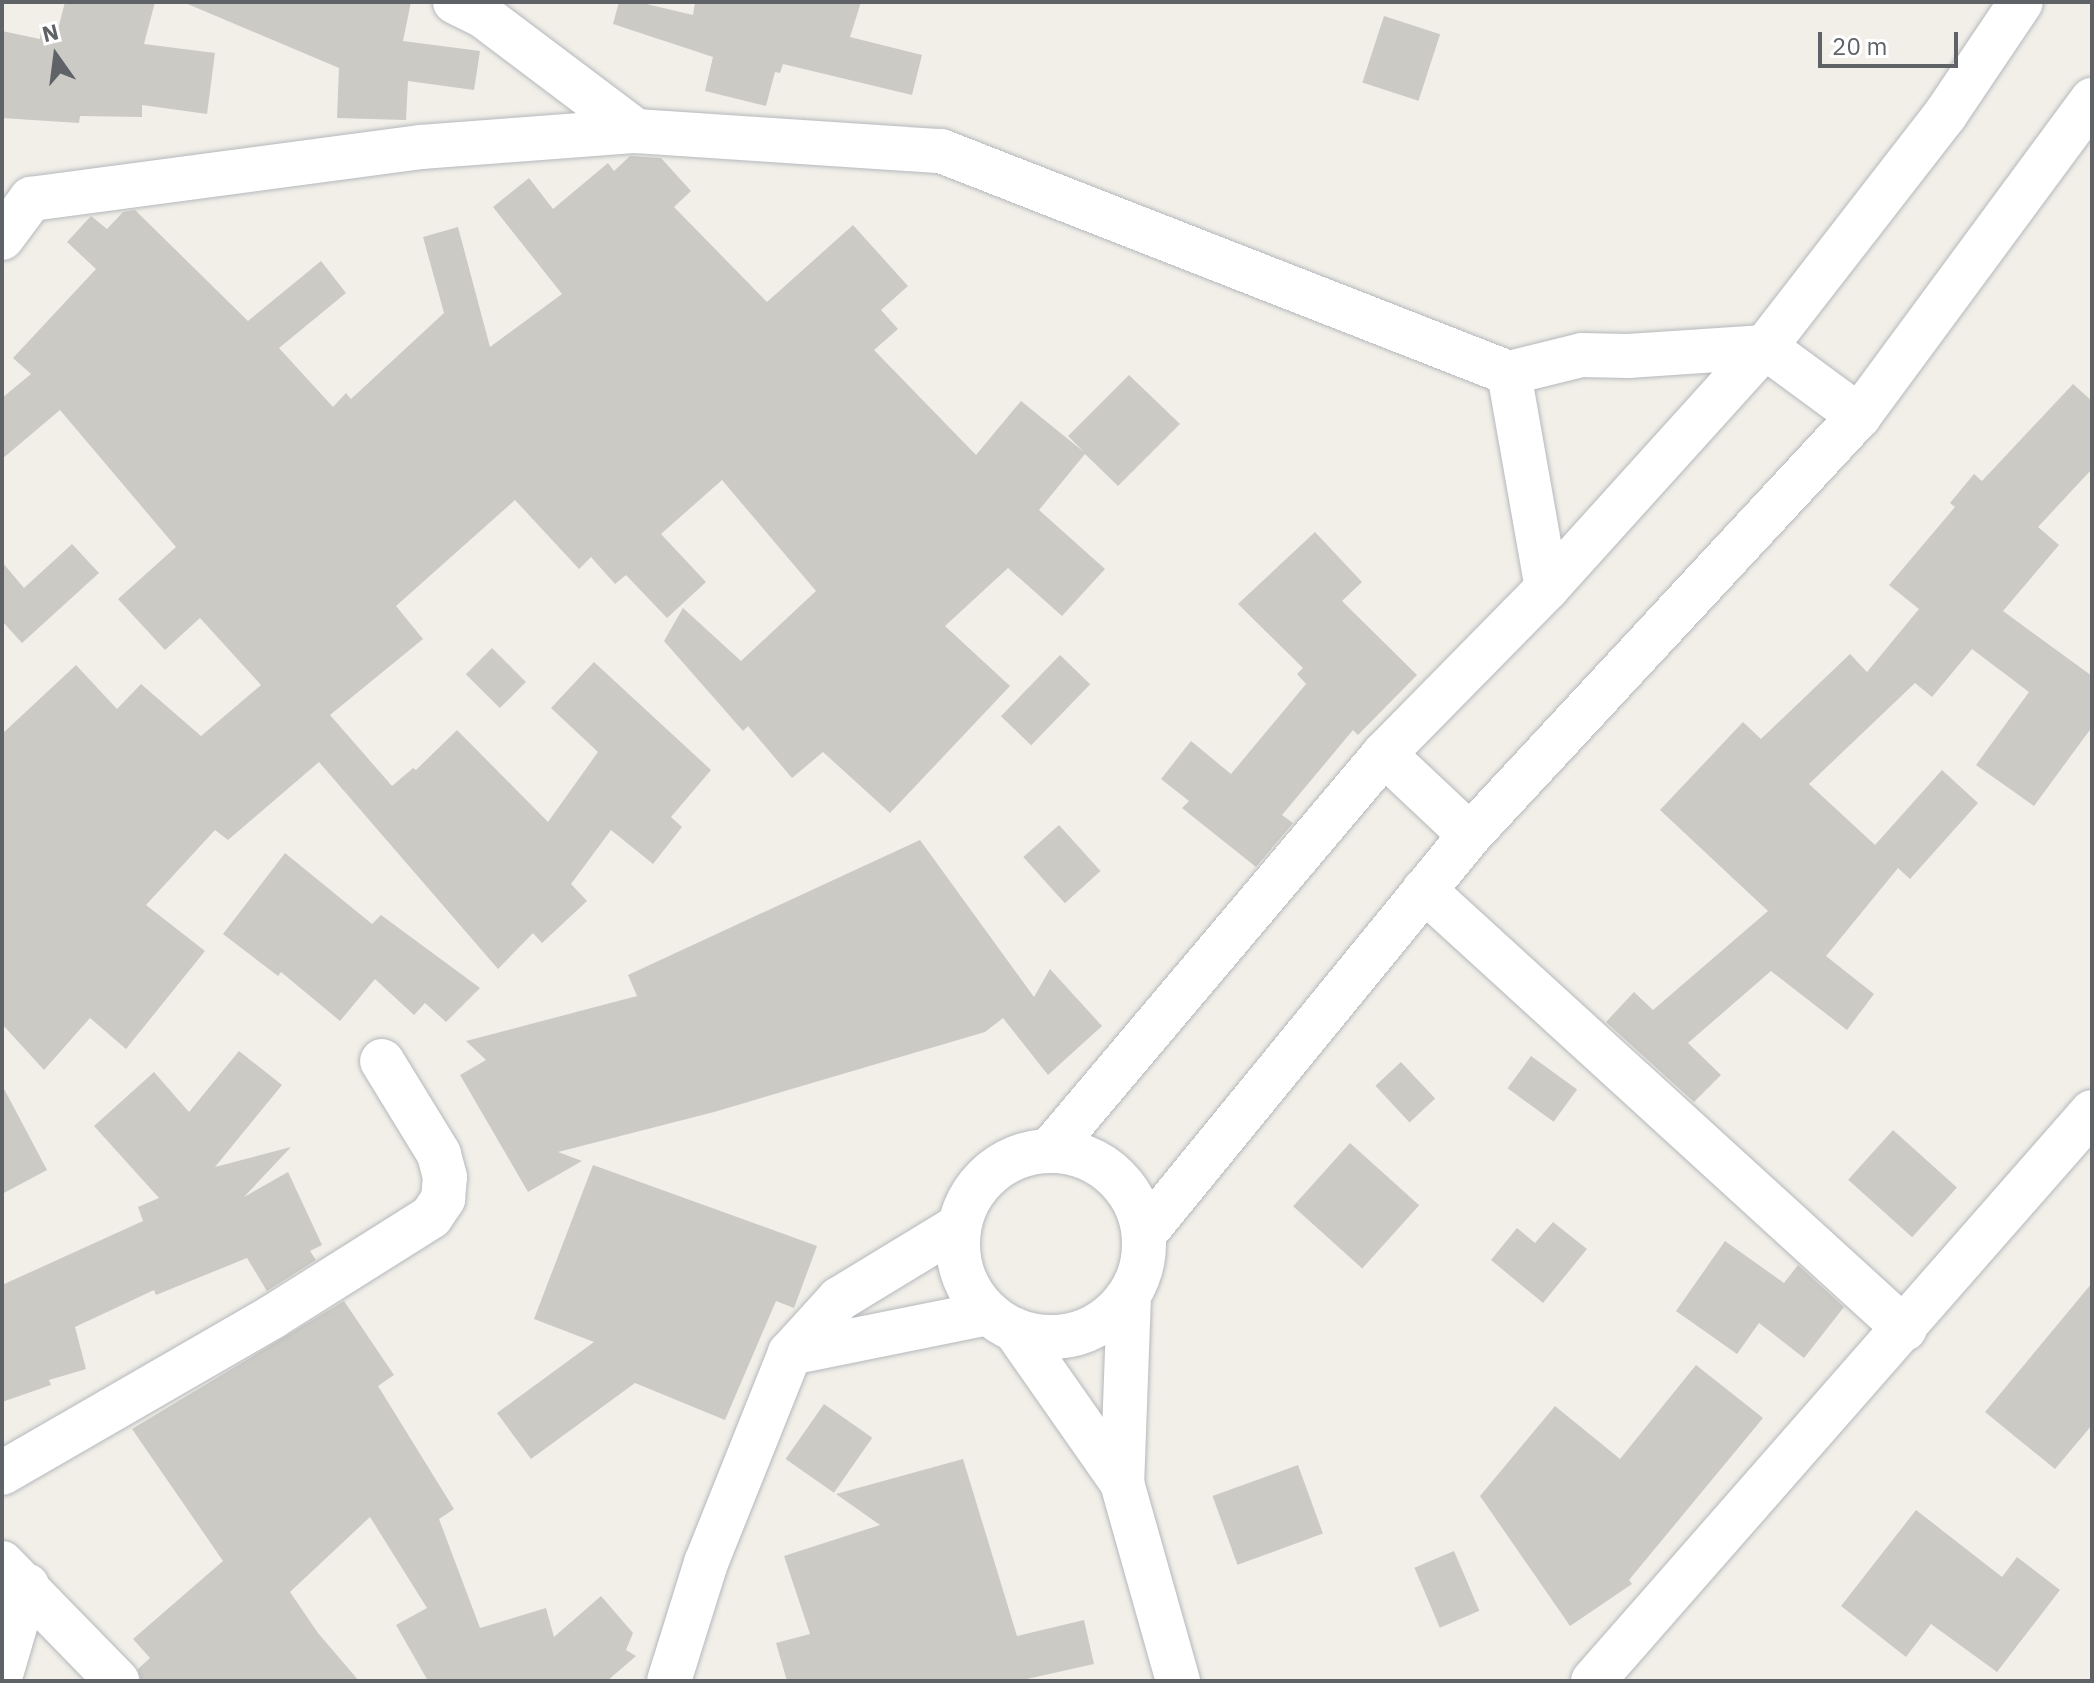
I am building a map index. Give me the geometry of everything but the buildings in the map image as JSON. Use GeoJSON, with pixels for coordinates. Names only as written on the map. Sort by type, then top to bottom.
{"type":"FeatureCollection","features":[{"type":"Feature","properties":{"kind":"street"},"geometry":{"type":"LineString","coordinates":[[455,2],[482,15],[636,131]]}},
{"type":"Feature","properties":{"kind":"street"},"geometry":{"type":"LineString","coordinates":[[1050,1150],[1384,754],[1547,588],[1765,347],[1945,115],[2021,2]]}},
{"type":"Feature","properties":{"kind":"street"},"geometry":{"type":"LineString","coordinates":[[1145,1233],[1470,835],[1859,416],[2092,100]]}},
{"type":"Feature","properties":{"kind":"street"},"geometry":{"type":"LineString","coordinates":[[2,238],[17,198],[421,147],[636,131],[941,151],[1509,373],[1582,355],[1628,356],[1765,347],[1859,416]]}},
{"type":"Feature","properties":{"kind":"street"},"geometry":{"type":"LineString","coordinates":[[1509,373],[1547,588]]}},
{"type":"Feature","properties":{"kind":"street"},"geometry":{"type":"LineString","coordinates":[[1384,754],[1470,835]]}},
{"type":"Feature","properties":{"kind":"street"},"geometry":{"type":"LineString","coordinates":[[1424,890],[1905,1329]]}},
{"type":"Feature","properties":{"kind":"street"},"geometry":{"type":"LineString","coordinates":[[2,1473],[272,1317],[431,1217],[443,1199],[445,1177],[439,1154],[382,1061]]}},
{"type":"Feature","properties":{"kind":"street"},"geometry":{"type":"LineString","coordinates":[[1593,1681],[1905,1329],[2092,1112]]}},
{"type":"Feature","properties":{"kind":"street"},"geometry":{"type":"LineString","coordinates":[[790,1353],[1002,1322],[1046,1337],[1078,1333],[1107,1319],[1129,1296],[1142,1266],[1145,1233],[1134,1201],[1114,1174],[1084,1156],[1050,1150],[1019,1156],[991,1172],[970,1196],[959,1226],[958,1258],[968,1289],[1002,1322],[1122,1483]]}},
{"type":"Feature","properties":{"kind":"street"},"geometry":{"type":"LineString","coordinates":[[669,1681],[706,1563],[790,1353],[839,1299],[959,1226]]}},
{"type":"Feature","properties":{"kind":"street"},"geometry":{"type":"LineString","coordinates":[[1129,1296],[1122,1483],[1178,1681]]}},
{"type":"Feature","properties":{"kind":"street"},"geometry":{"type":"LineString","coordinates":[[2,1671],[15,1574]]}},
{"type":"Feature","properties":{"kind":"street"},"geometry":{"type":"LineString","coordinates":[[15,1574],[117,1681]]}}]}
